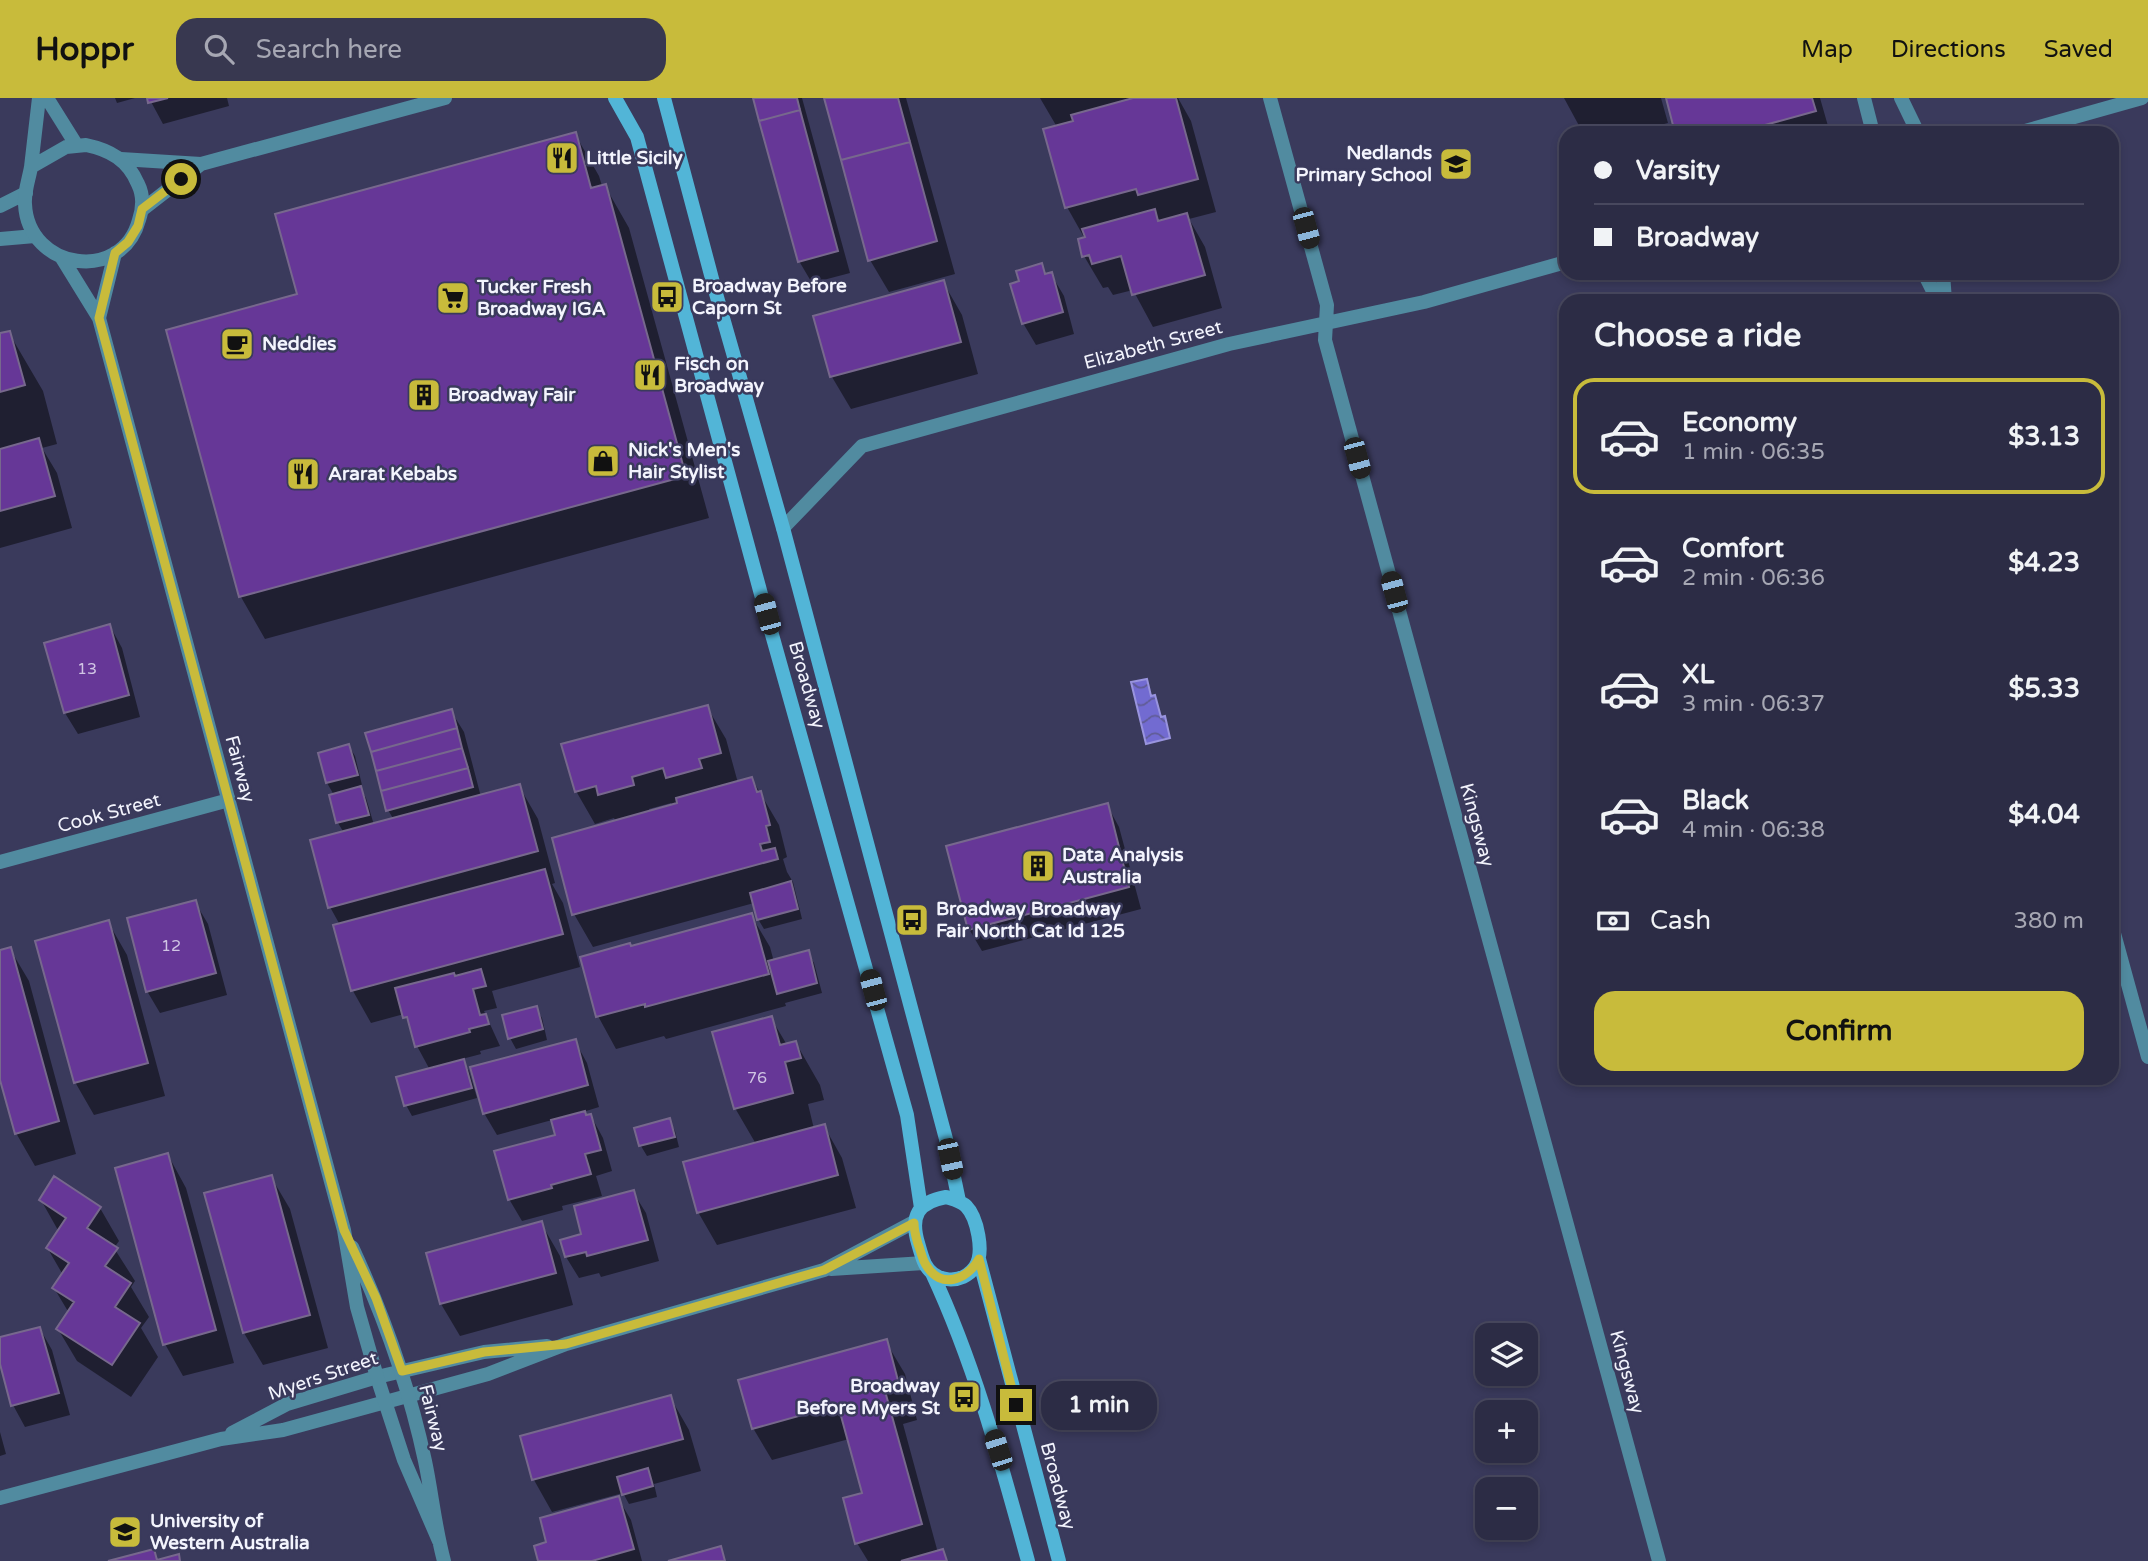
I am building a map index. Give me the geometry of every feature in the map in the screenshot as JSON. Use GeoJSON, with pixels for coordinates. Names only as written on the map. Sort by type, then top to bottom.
{"type":"FeatureCollection","features":[{"type":"Feature","properties":{"kind":"main road","name":"Broadway"},"geometry":{"type":"LineString","coordinates":[[615,98],[637,137],[771,631],[904,1102],[921,1208]]}},
{"type":"Feature","properties":{"kind":"main road","name":"Broadway"},"geometry":{"type":"LineString","coordinates":[[664,98],[783,528],[946,1139],[959,1201]]}},
{"type":"Feature","properties":{"kind":"main road"},"geometry":{"type":"LineString","coordinates":[[928,1268],[940,1278],[956,1279],[974,1269],[979,1259],[979,1243],[972,1215],[959,1201],[946,1197],[933,1199],[921,1208],[914,1223],[914,1230],[928,1268],[948,1308],[975,1377],[1028,1561]]}},
{"type":"Feature","properties":{"kind":"main road","name":"Broadway"},"geometry":{"type":"LineString","coordinates":[[979,1259],[1059,1561]]}},
{"type":"Feature","properties":{"kind":"street"},"geometry":{"type":"LineString","coordinates":[[31,167],[66,147],[86,145],[104,148],[121,159],[134,173],[141,191],[142,209],[138,226],[128,242],[115,253],[99,260],[80,262],[62,258],[47,249],[34,236],[24,202],[39,98]]}},
{"type":"Feature","properties":{"kind":"street"},"geometry":{"type":"LineString","coordinates":[[47,98],[77,146]]}},
{"type":"Feature","properties":{"kind":"street"},"geometry":{"type":"LineString","coordinates":[[121,159],[201,164],[445,98]]}},
{"type":"Feature","properties":{"kind":"street","name":"Kingsway"},"geometry":{"type":"LineString","coordinates":[[1270,98],[1327,305],[1325,340],[1659,1561]]}},
{"type":"Feature","properties":{"kind":"street"},"geometry":{"type":"LineString","coordinates":[[1864,98],[1871,126]]}},
{"type":"Feature","properties":{"kind":"street"},"geometry":{"type":"LineString","coordinates":[[1901,98],[1915,126]]}},
{"type":"Feature","properties":{"kind":"street"},"geometry":{"type":"LineString","coordinates":[[2043,126],[2142,98]]}},
{"type":"Feature","properties":{"kind":"street"},"geometry":{"type":"LineString","coordinates":[[142,209],[201,164]]}},
{"type":"Feature","properties":{"kind":"street"},"geometry":{"type":"LineString","coordinates":[[0,206],[26,193]]}},
{"type":"Feature","properties":{"kind":"street"},"geometry":{"type":"LineString","coordinates":[[0,239],[34,236]]}},
{"type":"Feature","properties":{"kind":"street","name":"Fairway"},"geometry":{"type":"LineString","coordinates":[[99,318],[115,253]]}},
{"type":"Feature","properties":{"kind":"street","name":"Fairway"},"geometry":{"type":"LineString","coordinates":[[62,258],[99,318],[344,1230],[357,1307],[404,1460],[439,1541]]}},
{"type":"Feature","properties":{"kind":"street","name":"Elizabeth Street"},"geometry":{"type":"LineString","coordinates":[[783,528],[862,446],[1229,344],[1424,302],[1559,264]]}},
{"type":"Feature","properties":{"kind":"street","name":"Cook Street"},"geometry":{"type":"LineString","coordinates":[[0,862],[229,800]]}},
{"type":"Feature","properties":{"kind":"street"},"geometry":{"type":"LineString","coordinates":[[2119,951],[2148,1057]]}},
{"type":"Feature","properties":{"kind":"street","name":"Myers Street"},"geometry":{"type":"LineString","coordinates":[[0,1498],[221,1439],[283,1430],[488,1374],[566,1344],[824,1270],[914,1223]]}},
{"type":"Feature","properties":{"kind":"street","name":"Fairway"},"geometry":{"type":"LineString","coordinates":[[344,1230],[376,1298],[402,1371],[425,1460],[444,1561]]}},
{"type":"Feature","properties":{"kind":"street","name":"Myers Street"},"geometry":{"type":"LineString","coordinates":[[824,1270],[928,1268]]}},
{"type":"Feature","properties":{"kind":"street","name":"Myers Street"},"geometry":{"type":"LineString","coordinates":[[221,1439],[287,1404],[377,1377],[484,1352],[566,1344]]}},
{"type":"Feature","properties":{"kind":"water"},"geometry":{"type":"Polygon","coordinates":[[[1147,679],[1151,696],[1155,695],[1161,717],[1165,716],[1170,738],[1146,744],[1131,682],[1147,679]]]}},
{"type":"Feature","properties":{"kind":"building"},"geometry":{"type":"Polygon","coordinates":[[[147,98],[168,98],[148,103],[147,98]]]}},
{"type":"Feature","properties":{"kind":"building"},"geometry":{"type":"Polygon","coordinates":[[[753,98],[797,98],[800,110],[759,121],[753,98]]]}},
{"type":"Feature","properties":{"kind":"building"},"geometry":{"type":"Polygon","coordinates":[[[824,98],[898,98],[910,142],[841,160],[824,98]]]}},
{"type":"Feature","properties":{"kind":"building"},"geometry":{"type":"Polygon","coordinates":[[[1133,98],[1176,98],[1198,179],[1138,195],[1136,189],[1065,208],[1043,129],[1073,121],[1071,115],[1133,98]]]}},
{"type":"Feature","properties":{"kind":"building"},"geometry":{"type":"Polygon","coordinates":[[[1666,98],[1812,98],[1816,111],[1761,126],[1673,126],[1666,98]]]}},
{"type":"Feature","properties":{"kind":"building"},"geometry":{"type":"Polygon","coordinates":[[[800,110],[838,251],[798,262],[759,121],[800,110]]]}},
{"type":"Feature","properties":{"kind":"building","name":"Broadway Fair"},"geometry":{"type":"Polygon","coordinates":[[[576,132],[591,188],[606,184],[686,476],[239,597],[166,330],[297,294],[275,214],[576,132]]]}},
{"type":"Feature","properties":{"kind":"building"},"geometry":{"type":"Polygon","coordinates":[[[910,142],[937,241],[868,261],[841,160],[910,142]]]}},
{"type":"Feature","properties":{"kind":"building"},"geometry":{"type":"Polygon","coordinates":[[[1155,209],[1158,221],[1187,213],[1205,275],[1132,295],[1121,256],[1092,264],[1089,255],[1082,257],[1078,239],[1085,237],[1082,229],[1155,209]]]}},
{"type":"Feature","properties":{"kind":"building"},"geometry":{"type":"Polygon","coordinates":[[[1042,263],[1045,274],[1052,272],[1063,312],[1022,324],[1010,284],[1019,281],[1016,271],[1042,263]]]}},
{"type":"Feature","properties":{"kind":"building"},"geometry":{"type":"Polygon","coordinates":[[[944,280],[961,342],[830,377],[813,316],[944,280]]]}},
{"type":"Feature","properties":{"kind":"building"},"geometry":{"type":"Polygon","coordinates":[[[10,331],[25,385],[0,392],[0,333],[10,331]]]}},
{"type":"Feature","properties":{"kind":"building"},"geometry":{"type":"Polygon","coordinates":[[[39,438],[55,496],[0,511],[0,449],[39,438]]]}},
{"type":"Feature","properties":{"kind":"building"},"geometry":{"type":"Polygon","coordinates":[[[110,624],[129,695],[64,713],[44,643],[110,624]]]}},
{"type":"Feature","properties":{"kind":"building"},"geometry":{"type":"Polygon","coordinates":[[[708,705],[721,753],[699,759],[702,768],[666,778],[663,768],[632,777],[634,785],[598,795],[596,786],[575,792],[561,744],[708,705]]]}},
{"type":"Feature","properties":{"kind":"building"},"geometry":{"type":"Polygon","coordinates":[[[452,709],[457,728],[371,752],[365,733],[452,709]]]}},
{"type":"Feature","properties":{"kind":"building"},"geometry":{"type":"Polygon","coordinates":[[[457,728],[462,748],[376,771],[371,752],[457,728]]]}},
{"type":"Feature","properties":{"kind":"building"},"geometry":{"type":"Polygon","coordinates":[[[349,744],[358,775],[326,783],[318,753],[349,744]]]}},
{"type":"Feature","properties":{"kind":"building"},"geometry":{"type":"Polygon","coordinates":[[[462,748],[468,768],[381,791],[376,771],[462,748]]]}},
{"type":"Feature","properties":{"kind":"building"},"geometry":{"type":"Polygon","coordinates":[[[468,768],[473,787],[386,811],[381,791],[468,768]]]}},
{"type":"Feature","properties":{"kind":"building"},"geometry":{"type":"Polygon","coordinates":[[[752,777],[757,792],[761,791],[770,825],[766,826],[770,842],[760,844],[762,851],[775,848],[778,859],[572,915],[552,838],[677,803],[676,798],[752,777]]]}},
{"type":"Feature","properties":{"kind":"building"},"geometry":{"type":"Polygon","coordinates":[[[520,784],[538,851],[328,908],[310,840],[520,784]]]}},
{"type":"Feature","properties":{"kind":"building"},"geometry":{"type":"Polygon","coordinates":[[[361,786],[369,815],[336,823],[329,795],[361,786]]]}},
{"type":"Feature","properties":{"kind":"building","name":"Data Analysis Australia"},"geometry":{"type":"Polygon","coordinates":[[[1108,803],[1129,887],[968,930],[946,846],[1108,803]]]}},
{"type":"Feature","properties":{"kind":"building"},"geometry":{"type":"Polygon","coordinates":[[[545,869],[563,934],[351,991],[333,925],[545,869]]]}},
{"type":"Feature","properties":{"kind":"building"},"geometry":{"type":"Polygon","coordinates":[[[791,881],[798,909],[757,920],[750,893],[791,881]]]}},
{"type":"Feature","properties":{"kind":"building"},"geometry":{"type":"Polygon","coordinates":[[[196,900],[216,973],[146,992],[127,918],[196,900]]]}},
{"type":"Feature","properties":{"kind":"building"},"geometry":{"type":"Polygon","coordinates":[[[752,913],[769,974],[645,1007],[645,1004],[596,1017],[580,957],[752,913]]]}},
{"type":"Feature","properties":{"kind":"building"},"geometry":{"type":"Polygon","coordinates":[[[109,920],[148,1063],[74,1083],[35,941],[109,920]]]}},
{"type":"Feature","properties":{"kind":"building"},"geometry":{"type":"Polygon","coordinates":[[[11,947],[59,1121],[15,1134],[0,1080],[0,950],[11,947]]]}},
{"type":"Feature","properties":{"kind":"building"},"geometry":{"type":"Polygon","coordinates":[[[809,950],[817,983],[777,994],[768,961],[809,950]]]}},
{"type":"Feature","properties":{"kind":"building"},"geometry":{"type":"Polygon","coordinates":[[[481,969],[486,986],[473,989],[480,1015],[486,1014],[489,1024],[415,1047],[395,988],[481,969]]]}},
{"type":"Feature","properties":{"kind":"building"},"geometry":{"type":"Polygon","coordinates":[[[537,1006],[543,1029],[508,1039],[502,1015],[537,1006]]]}},
{"type":"Feature","properties":{"kind":"building"},"geometry":{"type":"Polygon","coordinates":[[[772,1016],[780,1045],[796,1041],[801,1058],[785,1062],[793,1093],[734,1109],[712,1032],[772,1016]]]}},
{"type":"Feature","properties":{"kind":"building"},"geometry":{"type":"Polygon","coordinates":[[[576,1039],[588,1085],[483,1114],[470,1067],[576,1039]]]}},
{"type":"Feature","properties":{"kind":"building"},"geometry":{"type":"Polygon","coordinates":[[[464,1059],[472,1088],[404,1106],[396,1077],[464,1059]]]}},
{"type":"Feature","properties":{"kind":"building"},"geometry":{"type":"Polygon","coordinates":[[[585,1111],[586,1115],[591,1114],[601,1150],[585,1154],[591,1174],[508,1200],[494,1151],[555,1135],[551,1120],[585,1111]]]}},
{"type":"Feature","properties":{"kind":"building"},"geometry":{"type":"Polygon","coordinates":[[[670,1118],[675,1137],[639,1146],[634,1128],[670,1118]]]}},
{"type":"Feature","properties":{"kind":"building"},"geometry":{"type":"Polygon","coordinates":[[[825,1124],[838,1175],[697,1213],[683,1162],[825,1124]]]}},
{"type":"Feature","properties":{"kind":"building"},"geometry":{"type":"Polygon","coordinates":[[[168,1153],[216,1330],[163,1345],[115,1168],[168,1153]]]}},
{"type":"Feature","properties":{"kind":"building"},"geometry":{"type":"Polygon","coordinates":[[[272,1175],[310,1315],[243,1333],[204,1193],[272,1175]]]}},
{"type":"Feature","properties":{"kind":"building"},"geometry":{"type":"Polygon","coordinates":[[[54,1176],[101,1207],[87,1228],[118,1248],[105,1266],[131,1283],[115,1307],[140,1323],[112,1365],[56,1329],[74,1302],[52,1288],[69,1263],[46,1248],[66,1218],[39,1200],[54,1176]]]}},
{"type":"Feature","properties":{"kind":"building"},"geometry":{"type":"Polygon","coordinates":[[[634,1190],[648,1240],[587,1256],[586,1252],[565,1257],[560,1240],[581,1234],[574,1206],[634,1190]]]}},
{"type":"Feature","properties":{"kind":"building"},"geometry":{"type":"Polygon","coordinates":[[[542,1221],[556,1273],[440,1304],[426,1253],[542,1221]]]}},
{"type":"Feature","properties":{"kind":"building"},"geometry":{"type":"Polygon","coordinates":[[[40,1327],[59,1393],[11,1406],[0,1364],[0,1337],[40,1327]]]}},
{"type":"Feature","properties":{"kind":"building"},"geometry":{"type":"Polygon","coordinates":[[[887,1339],[900,1388],[885,1391],[922,1524],[855,1544],[843,1498],[862,1493],[838,1405],[752,1429],[738,1380],[887,1339]]]}},
{"type":"Feature","properties":{"kind":"building"},"geometry":{"type":"Polygon","coordinates":[[[671,1395],[683,1439],[532,1480],[520,1436],[671,1395]]]}},
{"type":"Feature","properties":{"kind":"building"},"geometry":{"type":"Polygon","coordinates":[[[648,1468],[653,1486],[622,1495],[617,1477],[648,1468]]]}},
{"type":"Feature","properties":{"kind":"building"},"geometry":{"type":"Polygon","coordinates":[[[619,1496],[634,1549],[592,1561],[538,1561],[534,1546],[546,1542],[540,1518],[619,1496]]]}},
{"type":"Feature","properties":{"kind":"building"},"geometry":{"type":"Polygon","coordinates":[[[721,1546],[725,1561],[668,1561],[721,1546]]]}},
{"type":"Feature","properties":{"kind":"building"},"geometry":{"type":"Polygon","coordinates":[[[154,1549],[157,1560],[179,1554],[180,1561],[108,1561],[154,1549]]]}},
{"type":"Feature","properties":{"kind":"building"},"geometry":{"type":"Polygon","coordinates":[[[943,1549],[947,1561],[901,1561],[943,1549]]]}},
{"type":"Feature","properties":{"kind":"place","name":"Little Sicily"},"geometry":{"type":"Point","coordinates":[562,158]}},
{"type":"Feature","properties":{"kind":"place","name":"Nedlands Primary School"},"geometry":{"type":"Point","coordinates":[1456,164]}},
{"type":"Feature","properties":{"kind":"place","name":"Broadway Before Caporn St"},"geometry":{"type":"Point","coordinates":[667,297]}},
{"type":"Feature","properties":{"kind":"place","name":"Tucker Fresh Broadway IGA"},"geometry":{"type":"Point","coordinates":[453,298]}},
{"type":"Feature","properties":{"kind":"place","name":"Neddies"},"geometry":{"type":"Point","coordinates":[237,344]}},
{"type":"Feature","properties":{"kind":"place","name":"Fisch on Broadway"},"geometry":{"type":"Point","coordinates":[650,375]}},
{"type":"Feature","properties":{"kind":"place","name":"Broadway Fair"},"geometry":{"type":"Point","coordinates":[424,395]}},
{"type":"Feature","properties":{"kind":"place","name":"Nick's Men's Hair Stylist"},"geometry":{"type":"Point","coordinates":[603,461]}},
{"type":"Feature","properties":{"kind":"place","name":"Ararat Kebabs"},"geometry":{"type":"Point","coordinates":[303,474]}},
{"type":"Feature","properties":{"kind":"place","name":"Data Analysis Australia"},"geometry":{"type":"Point","coordinates":[1038,866]}},
{"type":"Feature","properties":{"kind":"place","name":"Broadway Broadway Fair North Cat Id 125"},"geometry":{"type":"Point","coordinates":[912,920]}},
{"type":"Feature","properties":{"kind":"place","name":"Broadway Before Myers St"},"geometry":{"type":"Point","coordinates":[964,1397]}},
{"type":"Feature","properties":{"kind":"place","name":"University of Western Australia"},"geometry":{"type":"Point","coordinates":[125,1532]}},
{"type":"Feature","properties":{"kind":"route"},"geometry":{"type":"LineString","coordinates":[[181,179],[142,209],[138,226],[128,242],[115,253],[99,318],[344,1230],[376,1298],[402,1371],[484,1352],[566,1344],[824,1270],[914,1223],[924,1263],[940,1278],[948,1280],[966,1275],[974,1269],[979,1259],[1016,1405]]}}]}
